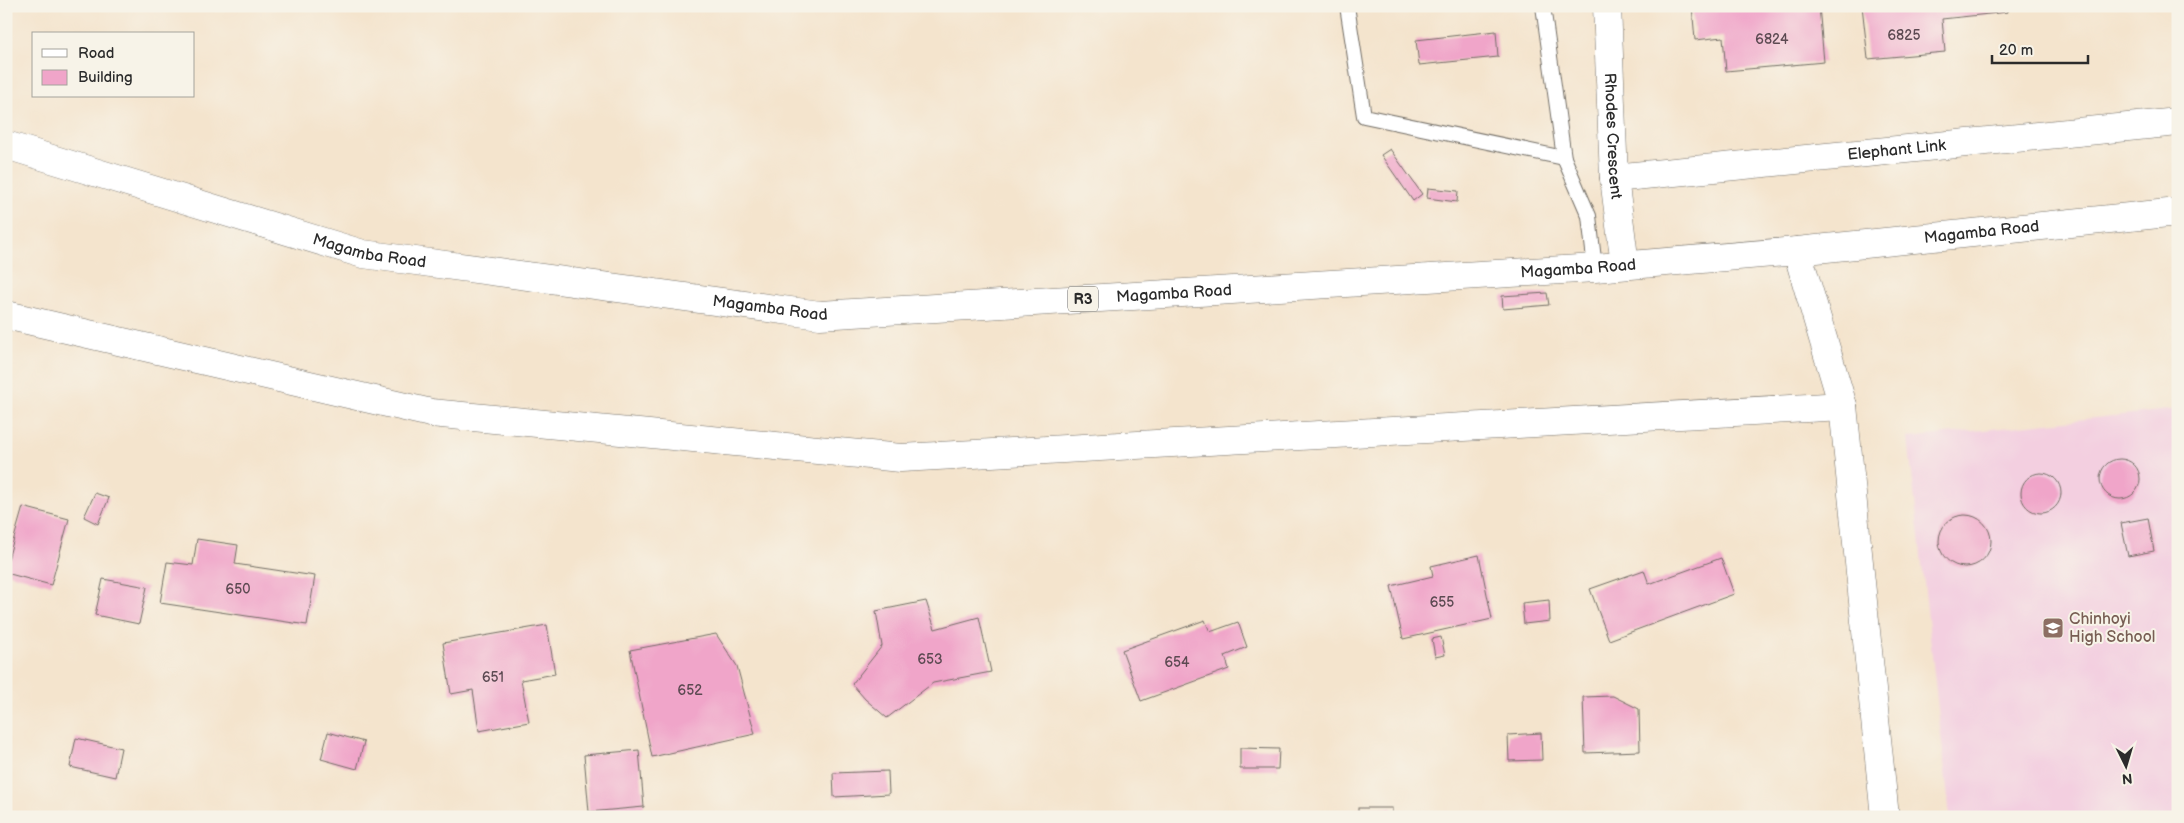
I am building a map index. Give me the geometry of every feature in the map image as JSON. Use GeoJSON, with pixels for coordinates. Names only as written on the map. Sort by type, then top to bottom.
{"type":"FeatureCollection","features":[{"type":"Feature","properties":{"kind":"main road","name":"Rhodes Crescent"},"geometry":{"type":"LineString","coordinates":[[1607,6],[1614,178],[1625,265]]}},
{"type":"Feature","properties":{"kind":"main road","name":"Elephant Link"},"geometry":{"type":"LineString","coordinates":[[1614,178],[2178,122]]}},
{"type":"Feature","properties":{"kind":"main road","name":"Magamba Road"},"geometry":{"type":"LineString","coordinates":[[6,145],[363,254],[820,315],[1595,268],[1797,251],[2178,212]]}},
{"type":"Feature","properties":{"kind":"main road"},"geometry":{"type":"LineString","coordinates":[[1797,251],[1843,406],[1885,817]]}},
{"type":"Feature","properties":{"kind":"main road"},"geometry":{"type":"LineString","coordinates":[[6,315],[431,413],[901,458],[1843,406]]}},
{"type":"Feature","properties":{"kind":"lane"},"geometry":{"type":"LineString","coordinates":[[1347,6],[1364,116],[1564,158]]}},
{"type":"Feature","properties":{"kind":"lane"},"geometry":{"type":"LineString","coordinates":[[1542,6],[1564,158],[1589,216],[1595,268]]}},
{"type":"Feature","properties":{"kind":"shaded area","name":"Chinhoyi High School"},"geometry":{"type":"Polygon","coordinates":[[[2178,409],[2178,817],[1950,817],[1908,438],[2178,409]]]}},
{"type":"Feature","properties":{"kind":"building"},"geometry":{"type":"Polygon","coordinates":[[[1692,6],[1819,6],[1824,62],[1726,71],[1723,37],[1695,40],[1692,6]]]}},
{"type":"Feature","properties":{"kind":"building"},"geometry":{"type":"Polygon","coordinates":[[[1862,6],[2008,6],[2008,12],[1942,19],[1945,52],[1868,59],[1862,6]]]}},
{"type":"Feature","properties":{"kind":"building"},"geometry":{"type":"Polygon","coordinates":[[[1496,31],[1498,57],[1419,65],[1416,40],[1496,31]]]}},
{"type":"Feature","properties":{"kind":"building"},"geometry":{"type":"Polygon","coordinates":[[[1390,149],[1422,194],[1413,201],[1381,155],[1390,149]]]}},
{"type":"Feature","properties":{"kind":"building"},"geometry":{"type":"Polygon","coordinates":[[[1428,188],[1458,191],[1457,202],[1427,198],[1428,188]]]}},
{"type":"Feature","properties":{"kind":"building"},"geometry":{"type":"Polygon","coordinates":[[[1547,293],[1549,305],[1503,309],[1502,296],[1547,293]]]}},
{"type":"Feature","properties":{"kind":"building"},"geometry":{"type":"Polygon","coordinates":[[[2120,459],[2134,465],[2140,479],[2134,493],[2120,499],[2106,493],[2100,479],[2106,465],[2120,459]]]}},
{"type":"Feature","properties":{"kind":"building"},"geometry":{"type":"Polygon","coordinates":[[[2045,473],[2052,476],[2058,482],[2061,493],[2060,501],[2052,510],[2045,513],[2037,513],[2030,510],[2022,501],[2021,489],[2024,482],[2033,474],[2045,473]]]}},
{"type":"Feature","properties":{"kind":"building"},"geometry":{"type":"Polygon","coordinates":[[[95,493],[109,498],[98,524],[84,517],[95,493]]]}},
{"type":"Feature","properties":{"kind":"building"},"geometry":{"type":"Polygon","coordinates":[[[23,507],[69,519],[51,585],[6,573],[6,566],[23,507]]]}},
{"type":"Feature","properties":{"kind":"building"},"geometry":{"type":"Polygon","coordinates":[[[1960,515],[1970,515],[1984,522],[1991,536],[1991,546],[1984,560],[1970,567],[1960,567],[1950,563],[1943,556],[1939,546],[1939,536],[1943,526],[1950,519],[1960,515]]]}},
{"type":"Feature","properties":{"kind":"building"},"geometry":{"type":"Polygon","coordinates":[[[2148,518],[2154,551],[2128,556],[2121,523],[2148,518]]]}},
{"type":"Feature","properties":{"kind":"building"},"geometry":{"type":"Polygon","coordinates":[[[6,526],[11,527],[7,543],[6,543],[6,526]]]}},
{"type":"Feature","properties":{"kind":"building"},"geometry":{"type":"Polygon","coordinates":[[[197,539],[238,545],[235,564],[315,576],[307,625],[160,603],[167,562],[193,565],[197,539]]]}},
{"type":"Feature","properties":{"kind":"building"},"geometry":{"type":"Polygon","coordinates":[[[1479,555],[1492,619],[1403,639],[1391,586],[1433,576],[1431,566],[1479,555]]]}},
{"type":"Feature","properties":{"kind":"building"},"geometry":{"type":"Polygon","coordinates":[[[1721,558],[1734,594],[1609,640],[1590,589],[1644,570],[1649,584],[1721,558]]]}},
{"type":"Feature","properties":{"kind":"building"},"geometry":{"type":"Polygon","coordinates":[[[103,579],[147,587],[139,624],[95,615],[103,579]]]}},
{"type":"Feature","properties":{"kind":"building"},"geometry":{"type":"Polygon","coordinates":[[[1549,600],[1550,621],[1524,624],[1522,603],[1549,600]]]}},
{"type":"Feature","properties":{"kind":"building"},"geometry":{"type":"Polygon","coordinates":[[[926,601],[935,629],[979,617],[991,672],[933,683],[887,718],[865,699],[852,684],[882,646],[876,611],[926,601]]]}},
{"type":"Feature","properties":{"kind":"building"},"geometry":{"type":"Polygon","coordinates":[[[1205,620],[1210,632],[1238,622],[1247,647],[1225,656],[1229,669],[1141,701],[1122,650],[1205,620]]]}},
{"type":"Feature","properties":{"kind":"building"},"geometry":{"type":"Polygon","coordinates":[[[547,625],[555,674],[521,680],[529,722],[479,731],[473,690],[451,694],[443,643],[547,625]]]}},
{"type":"Feature","properties":{"kind":"building"},"geometry":{"type":"Polygon","coordinates":[[[716,634],[737,666],[755,734],[652,757],[630,650],[716,634]]]}},
{"type":"Feature","properties":{"kind":"building"},"geometry":{"type":"Polygon","coordinates":[[[1441,637],[1445,655],[1435,657],[1432,639],[1441,637]]]}},
{"type":"Feature","properties":{"kind":"building"},"geometry":{"type":"Polygon","coordinates":[[[1613,696],[1639,709],[1640,751],[1585,753],[1583,697],[1613,696]]]}},
{"type":"Feature","properties":{"kind":"building"},"geometry":{"type":"Polygon","coordinates":[[[328,732],[364,742],[357,769],[321,759],[328,732]]]}},
{"type":"Feature","properties":{"kind":"building"},"geometry":{"type":"Polygon","coordinates":[[[1541,733],[1542,760],[1509,761],[1508,735],[1541,733]]]}},
{"type":"Feature","properties":{"kind":"building"},"geometry":{"type":"Polygon","coordinates":[[[76,738],[121,748],[115,777],[70,767],[76,738]]]}},
{"type":"Feature","properties":{"kind":"building"},"geometry":{"type":"Polygon","coordinates":[[[1240,748],[1279,749],[1278,769],[1240,769],[1240,748]]]}},
{"type":"Feature","properties":{"kind":"building"},"geometry":{"type":"Polygon","coordinates":[[[639,750],[644,807],[589,812],[584,755],[639,750]]]}},
{"type":"Feature","properties":{"kind":"building"},"geometry":{"type":"Polygon","coordinates":[[[888,771],[889,794],[834,797],[833,773],[888,771]]]}},
{"type":"Feature","properties":{"kind":"building"},"geometry":{"type":"Polygon","coordinates":[[[1358,808],[1392,808],[1392,817],[1358,817],[1358,808]]]}},
{"type":"Feature","properties":{"kind":"place","name":"Chinhoyi High School"},"geometry":{"type":"Point","coordinates":[2053,628]}}]}
